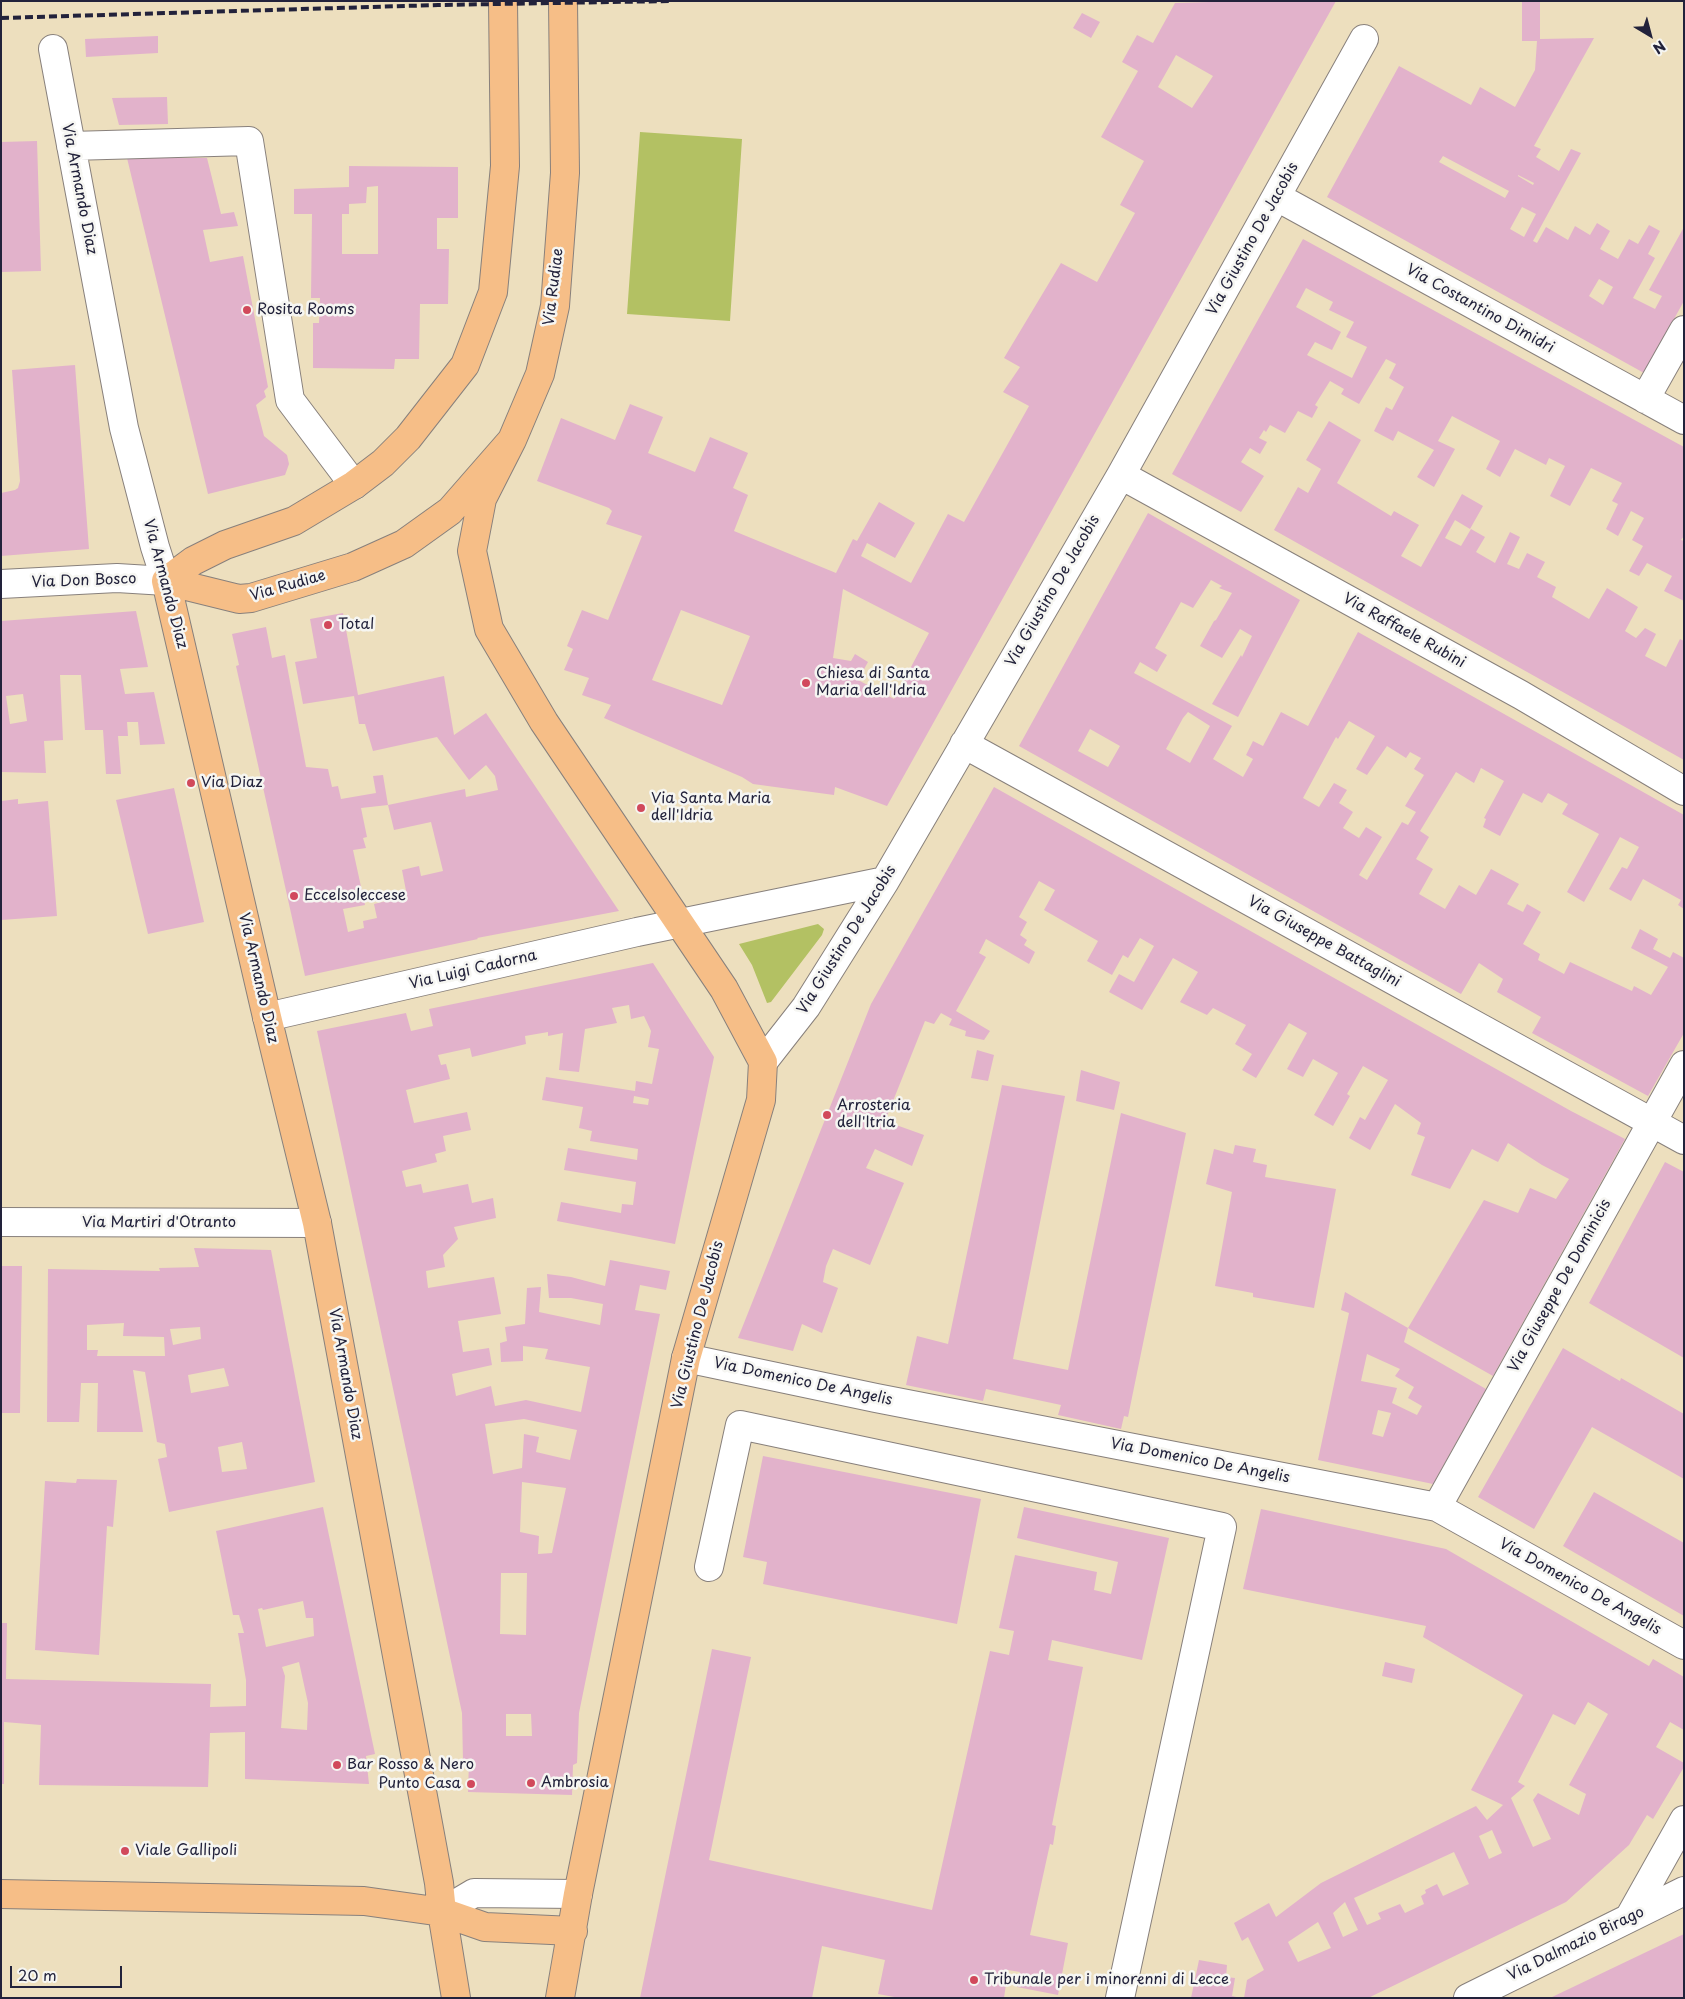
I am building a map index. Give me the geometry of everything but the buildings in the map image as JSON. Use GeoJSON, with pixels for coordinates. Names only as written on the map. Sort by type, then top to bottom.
{"type":"FeatureCollection","features":[{"type":"Feature","properties":{"kind":"main road"},"geometry":{"type":"LineString","coordinates":[[166,581],[194,561],[225,544],[294,521],[354,486],[408,438],[465,365],[492,292],[505,166],[503,1]]}},
{"type":"Feature","properties":{"kind":"main road","name":"Via Rudiae"},"geometry":{"type":"LineString","coordinates":[[166,581],[239,599],[251,598],[353,567],[404,544],[450,511],[512,440],[540,374],[555,306],[565,173],[563,1]]}},
{"type":"Feature","properties":{"kind":"main road"},"geometry":{"type":"LineString","coordinates":[[512,440],[482,498],[472,551],[488,629],[544,722],[724,989],[763,1062]]}},
{"type":"Feature","properties":{"kind":"main road","name":"Via Armando Diaz"},"geometry":{"type":"LineString","coordinates":[[166,581],[267,1017],[317,1223],[439,1883],[456,1998]]}},
{"type":"Feature","properties":{"kind":"main road","name":"Via Giustino De Jacobis"},"geometry":{"type":"LineString","coordinates":[[560,1998],[578,1894],[686,1358],[761,1100],[763,1062]]}},
{"type":"Feature","properties":{"kind":"main road"},"geometry":{"type":"LineString","coordinates":[[1,1894],[364,1900],[442,1912],[486,1927],[573,1931]]}},
{"type":"Feature","properties":{"kind":"street","name":"Via Giustino De Jacobis"},"geometry":{"type":"LineString","coordinates":[[763,1062],[806,1007],[885,881],[1121,475],[1364,39]]}},
{"type":"Feature","properties":{"kind":"street","name":"Via Armando Diaz"},"geometry":{"type":"LineString","coordinates":[[53,49],[124,428],[155,547],[166,581]]}},
{"type":"Feature","properties":{"kind":"street"},"geometry":{"type":"LineString","coordinates":[[71,146],[249,141],[290,400],[354,486]]}},
{"type":"Feature","properties":{"kind":"street","name":"Via Costantino Dimidri"},"geometry":{"type":"LineString","coordinates":[[1277,196],[1684,420]]}},
{"type":"Feature","properties":{"kind":"street"},"geometry":{"type":"LineString","coordinates":[[1645,399],[1684,330]]}},
{"type":"Feature","properties":{"kind":"street","name":"Via Raffaele Rubini"},"geometry":{"type":"LineString","coordinates":[[1121,475],[1521,695],[1684,791]]}},
{"type":"Feature","properties":{"kind":"street","name":"Via Don Bosco"},"geometry":{"type":"LineString","coordinates":[[1,584],[117,578],[166,581]]}},
{"type":"Feature","properties":{"kind":"street","name":"Via Giuseppe Battaglini"},"geometry":{"type":"LineString","coordinates":[[964,744],[1684,1140]]}},
{"type":"Feature","properties":{"kind":"street","name":"Via Luigi Cadorna"},"geometry":{"type":"LineString","coordinates":[[267,1017],[679,924],[885,881]]}},
{"type":"Feature","properties":{"kind":"street","name":"Via Giuseppe De Dominicis"},"geometry":{"type":"LineString","coordinates":[[1437,1507],[1684,1065]]}},
{"type":"Feature","properties":{"kind":"street","name":"Via Martiri d'Otranto"},"geometry":{"type":"LineString","coordinates":[[1,1222],[317,1223]]}},
{"type":"Feature","properties":{"kind":"street","name":"Via Domenico De Angelis"},"geometry":{"type":"LineString","coordinates":[[686,1358],[914,1405],[1437,1507],[1684,1645]]}},
{"type":"Feature","properties":{"kind":"street"},"geometry":{"type":"LineString","coordinates":[[709,1567],[740,1425],[1222,1527],[1120,1998]]}},
{"type":"Feature","properties":{"kind":"street"},"geometry":{"type":"LineString","coordinates":[[1629,1918],[1684,1820]]}},
{"type":"Feature","properties":{"kind":"street","name":"Via Dalmazio Birago"},"geometry":{"type":"LineString","coordinates":[[1468,1998],[1684,1891]]}},
{"type":"Feature","properties":{"kind":"street"},"geometry":{"type":"LineString","coordinates":[[442,1912],[474,1893],[578,1894]]}},
{"type":"Feature","properties":{"kind":"green space"},"geometry":{"type":"Polygon","coordinates":[[[640,132],[742,139],[730,321],[627,314],[640,132]]]}},
{"type":"Feature","properties":{"kind":"green space"},"geometry":{"type":"Polygon","coordinates":[[[818,924],[824,929],[822,935],[771,1002],[767,1003],[752,965],[739,944],[818,924]]]}},
{"type":"Feature","properties":{"kind":"railway"},"geometry":{"type":"LineString","coordinates":[[1,18],[438,5],[671,1]]}},
{"type":"Feature","properties":{"kind":"place","name":"Rosita Rooms"},"geometry":{"type":"Point","coordinates":[247,310]}},
{"type":"Feature","properties":{"kind":"place","name":"Total"},"geometry":{"type":"Point","coordinates":[328,625]}},
{"type":"Feature","properties":{"kind":"place","name":"Chiesa di Santa Maria dell'Idria"},"geometry":{"type":"Point","coordinates":[806,683]}},
{"type":"Feature","properties":{"kind":"place","name":"Via Diaz"},"geometry":{"type":"Point","coordinates":[191,783]}},
{"type":"Feature","properties":{"kind":"place","name":"Via Santa Maria dell'Idria"},"geometry":{"type":"Point","coordinates":[641,808]}},
{"type":"Feature","properties":{"kind":"place","name":"Eccelsoleccese"},"geometry":{"type":"Point","coordinates":[294,896]}},
{"type":"Feature","properties":{"kind":"place","name":"Arrosteria dell'Itria"},"geometry":{"type":"Point","coordinates":[827,1115]}},
{"type":"Feature","properties":{"kind":"place","name":"Bar Rosso & Nero"},"geometry":{"type":"Point","coordinates":[337,1765]}},
{"type":"Feature","properties":{"kind":"place","name":"Ambrosia"},"geometry":{"type":"Point","coordinates":[531,1783]}},
{"type":"Feature","properties":{"kind":"place","name":"Punto Casa"},"geometry":{"type":"Point","coordinates":[471,1784]}},
{"type":"Feature","properties":{"kind":"place","name":"Viale Gallipoli"},"geometry":{"type":"Point","coordinates":[125,1851]}},
{"type":"Feature","properties":{"kind":"place","name":"Tribunale per i minorenni di Lecce"},"geometry":{"type":"Point","coordinates":[974,1980]}}]}
